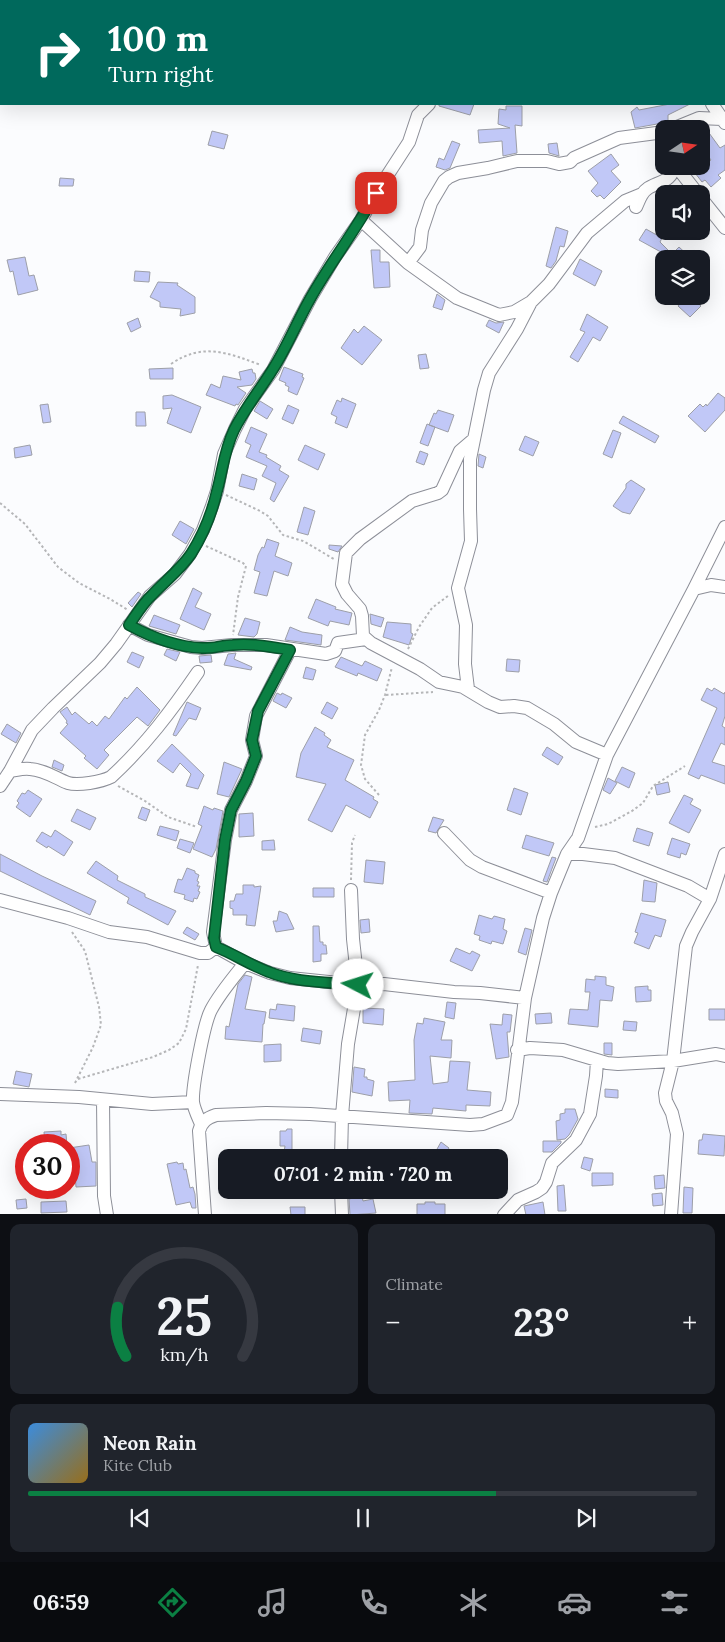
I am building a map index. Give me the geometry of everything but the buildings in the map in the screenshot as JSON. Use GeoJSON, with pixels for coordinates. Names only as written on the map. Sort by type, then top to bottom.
{"type":"FeatureCollection","features":[{"type":"Feature","properties":{"kind":"street"},"geometry":{"type":"LineString","coordinates":[[4,777],[32,730],[100,663],[150,596],[174,574],[197,543],[217,491],[228,443],[245,409],[273,370],[310,298],[409,142],[418,116],[428,105]]}},
{"type":"Feature","properties":{"kind":"street"},"geometry":{"type":"LineString","coordinates":[[713,105],[723,121]]}},
{"type":"Feature","properties":{"kind":"street"},"geometry":{"type":"LineString","coordinates":[[694,120],[699,118],[723,121]]}},
{"type":"Feature","properties":{"kind":"street"},"geometry":{"type":"LineString","coordinates":[[408,263],[420,247],[422,230],[431,203],[449,177],[458,173],[517,161],[547,161],[554,164],[564,164],[619,138],[655,133]]}},
{"type":"Feature","properties":{"kind":"street"},"geometry":{"type":"LineString","coordinates":[[636,207],[642,194],[648,188],[672,175]]}},
{"type":"Feature","properties":{"kind":"street"},"geometry":{"type":"LineString","coordinates":[[682,175],[691,185]]}},
{"type":"Feature","properties":{"kind":"street"},"geometry":{"type":"LineString","coordinates":[[361,220],[408,263],[457,298],[498,315],[514,312],[531,302],[549,284],[576,247],[597,224],[625,201],[642,194]]}},
{"type":"Feature","properties":{"kind":"street"},"geometry":{"type":"LineString","coordinates":[[710,209],[725,228]]}},
{"type":"Feature","properties":{"kind":"street"},"geometry":{"type":"LineString","coordinates":[[468,689],[465,664],[467,652],[466,625],[458,588],[471,540],[469,474],[474,439],[489,373],[517,329],[531,302]]}},
{"type":"Feature","properties":{"kind":"street"},"geometry":{"type":"LineString","coordinates":[[474,439],[460,451],[442,490],[412,501],[350,547],[346,553],[342,584],[347,594],[360,609],[363,636],[366,640],[420,669],[439,682],[468,689],[488,702],[500,707],[519,706],[526,708],[554,724],[576,742],[607,755]]}},
{"type":"Feature","properties":{"kind":"street"},"geometry":{"type":"LineString","coordinates":[[205,1214],[199,1131],[201,1124],[209,1117],[216,1115],[266,1113],[342,1116],[470,1126],[483,1124],[507,1115],[512,1102],[525,998],[543,918],[552,893],[567,854],[578,838],[607,755],[725,526]]}},
{"type":"Feature","properties":{"kind":"street"},"geometry":{"type":"LineString","coordinates":[[694,589],[711,585],[725,587]]}},
{"type":"Feature","properties":{"kind":"street"},"geometry":{"type":"LineString","coordinates":[[133,620],[148,635],[191,647],[215,648],[232,645],[266,645],[326,654],[335,651],[338,643],[366,640]]}},
{"type":"Feature","properties":{"kind":"street"},"geometry":{"type":"LineString","coordinates":[[216,947],[214,932],[225,840],[231,810],[256,756],[252,740],[258,711],[290,650]]}},
{"type":"Feature","properties":{"kind":"street"},"geometry":{"type":"LineString","coordinates":[[4,777],[28,769],[53,775],[70,784],[105,780],[117,772],[152,735],[171,712],[198,672]]}},
{"type":"Feature","properties":{"kind":"street"},"geometry":{"type":"LineString","coordinates":[[444,834],[470,860],[482,867],[552,893]]}},
{"type":"Feature","properties":{"kind":"street"},"geometry":{"type":"LineString","coordinates":[[567,854],[615,858],[688,886],[710,899]]}},
{"type":"Feature","properties":{"kind":"street"},"geometry":{"type":"LineString","coordinates":[[671,1214],[677,1134],[665,1094],[673,1061],[686,946],[710,899],[725,854]]}},
{"type":"Feature","properties":{"kind":"street"},"geometry":{"type":"LineString","coordinates":[[341,1149],[348,1044],[358,985],[353,939],[351,890]]}},
{"type":"Feature","properties":{"kind":"street"},"geometry":{"type":"LineString","coordinates":[[0,900],[68,918],[109,932],[147,937],[200,952],[208,953],[216,947]]}},
{"type":"Feature","properties":{"kind":"street"},"geometry":{"type":"LineString","coordinates":[[216,947],[270,973],[290,978],[358,985],[384,984],[525,998]]}},
{"type":"Feature","properties":{"kind":"street"},"geometry":{"type":"LineString","coordinates":[[201,1124],[194,1102],[195,1081],[206,1020],[229,982],[245,962]]}},
{"type":"Feature","properties":{"kind":"street"},"geometry":{"type":"LineString","coordinates":[[517,1050],[530,1048],[563,1050],[618,1064],[673,1061],[716,1054],[725,1056]]}},
{"type":"Feature","properties":{"kind":"street"},"geometry":{"type":"LineString","coordinates":[[504,1214],[518,1200],[542,1188],[552,1163],[576,1140],[590,1114],[597,1060]]}},
{"type":"Feature","properties":{"kind":"street"},"geometry":{"type":"LineString","coordinates":[[0,1094],[67,1096],[152,1104],[194,1102]]}},
{"type":"Feature","properties":{"kind":"street"},"geometry":{"type":"LineString","coordinates":[[103,1100],[104,1196],[107,1214]]}},
{"type":"Feature","properties":{"kind":"street"},"geometry":{"type":"LineString","coordinates":[[341,1199],[342,1214]]}},
{"type":"Feature","properties":{"kind":"path"},"geometry":{"type":"LineString","coordinates":[[171,364],[188,354],[214,352],[224,353],[273,370]]}},
{"type":"Feature","properties":{"kind":"path"},"geometry":{"type":"LineString","coordinates":[[217,491],[268,516],[283,536],[303,541],[345,564]]}},
{"type":"Feature","properties":{"kind":"path"},"geometry":{"type":"LineString","coordinates":[[0,503],[25,524],[58,567],[79,583],[110,599],[133,620]]}},
{"type":"Feature","properties":{"kind":"path"},"geometry":{"type":"LineString","coordinates":[[197,543],[246,566],[238,597],[232,645]]}},
{"type":"Feature","properties":{"kind":"path"},"geometry":{"type":"LineString","coordinates":[[379,795],[365,779],[361,766],[364,735],[379,710],[392,667],[398,657],[408,648],[432,608],[458,588]]}},
{"type":"Feature","properties":{"kind":"path"},"geometry":{"type":"LineString","coordinates":[[385,695],[440,691]]}},
{"type":"Feature","properties":{"kind":"path"},"geometry":{"type":"LineString","coordinates":[[594,828],[608,824],[632,811],[643,803],[653,786],[684,766]]}},
{"type":"Feature","properties":{"kind":"path"},"geometry":{"type":"LineString","coordinates":[[105,780],[145,801],[168,817],[197,827]]}},
{"type":"Feature","properties":{"kind":"path"},"geometry":{"type":"LineString","coordinates":[[351,890],[352,843],[355,836]]}},
{"type":"Feature","properties":{"kind":"path"},"geometry":{"type":"LineString","coordinates":[[67,1096],[78,1079],[101,1025],[99,1007],[85,951],[71,930],[68,918]]}},
{"type":"Feature","properties":{"kind":"path"},"geometry":{"type":"LineString","coordinates":[[78,1079],[154,1057],[169,1050],[179,1042],[186,1029],[200,952]]}},
{"type":"Feature","properties":{"kind":"route"},"geometry":{"type":"LineString","coordinates":[[358,985],[290,978],[270,973],[216,947],[214,938],[225,840],[232,806],[238,798],[256,756],[252,743],[256,716],[290,650],[266,645],[232,645],[215,648],[191,647],[148,635],[129,625],[150,596],[174,574],[190,554],[203,530],[212,506],[224,454],[235,428],[245,409],[273,370],[310,298],[335,257],[361,220],[376,193]]}}]}
